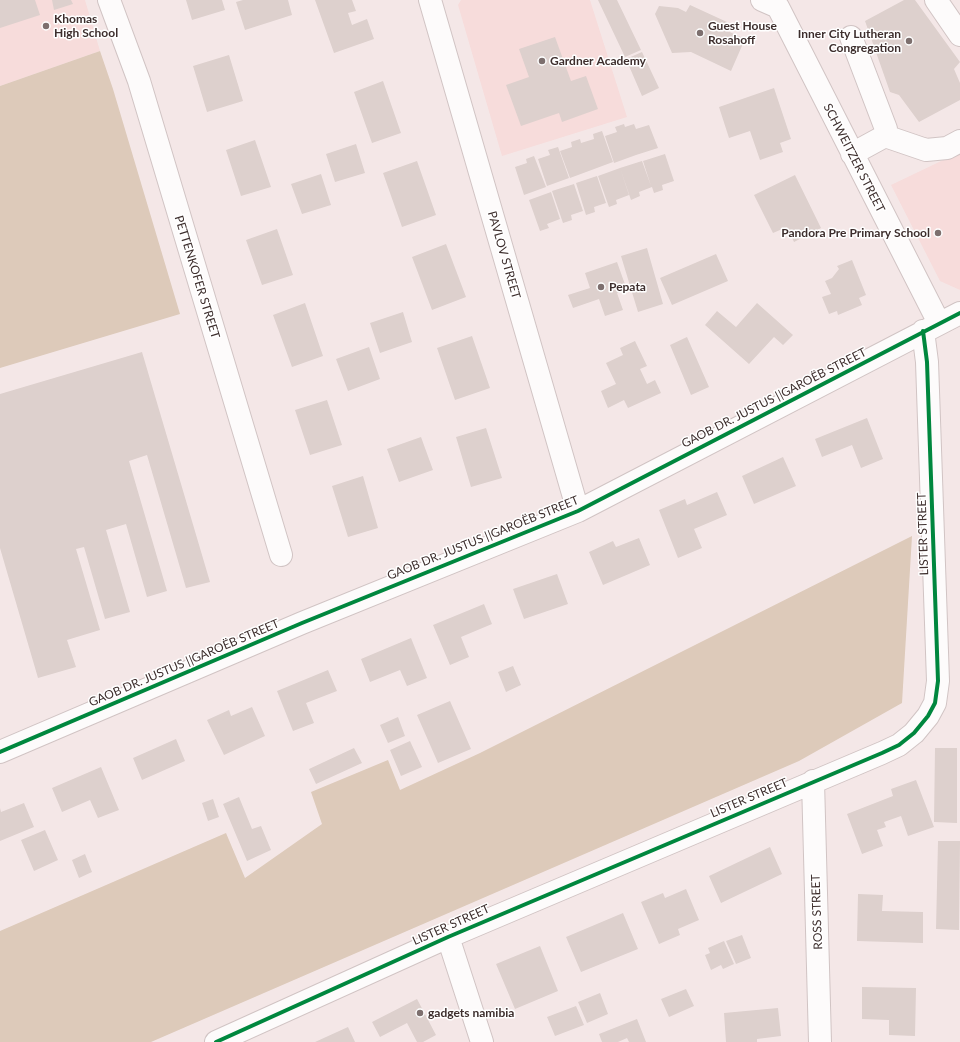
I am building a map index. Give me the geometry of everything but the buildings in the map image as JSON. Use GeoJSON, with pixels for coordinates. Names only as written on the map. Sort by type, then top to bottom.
{"type":"FeatureCollection","features":[{"type":"Feature","properties":{"kind":"street","name":"PETTENKOFER STREET"},"geometry":{"type":"LineString","coordinates":[[109,0],[139,81],[281,555]]}},
{"type":"Feature","properties":{"kind":"street","name":"PAVLOV STREET"},"geometry":{"type":"LineString","coordinates":[[430,0],[578,511]]}},
{"type":"Feature","properties":{"kind":"street"},"geometry":{"type":"LineString","coordinates":[[936,0],[960,35]]}},
{"type":"Feature","properties":{"kind":"street","name":"SCHWEITZER STREET"},"geometry":{"type":"LineString","coordinates":[[777,2],[852,154],[931,327]]}},
{"type":"Feature","properties":{"kind":"street"},"geometry":{"type":"LineString","coordinates":[[851,37],[886,128],[885,136]]}},
{"type":"Feature","properties":{"kind":"street"},"geometry":{"type":"LineString","coordinates":[[852,154],[885,136],[926,150],[947,148],[960,141]]}},
{"type":"Feature","properties":{"kind":"street","name":"GAOB DR. JUSTUS ǁGAROËB STREET"},"geometry":{"type":"LineString","coordinates":[[0,752],[302,623],[578,511],[960,313]]}},
{"type":"Feature","properties":{"kind":"street","name":"LISTER STREET"},"geometry":{"type":"LineString","coordinates":[[216,1042],[448,937],[899,745],[914,733],[928,716],[935,703],[938,682],[928,378],[931,327]]}},
{"type":"Feature","properties":{"kind":"street","name":"ROSS STREET"},"geometry":{"type":"LineString","coordinates":[[813,781],[820,1042]]}},
{"type":"Feature","properties":{"kind":"street"},"geometry":{"type":"LineString","coordinates":[[448,937],[482,1042]]}},
{"type":"Feature","properties":{"kind":"shaded area","name":"Khomas High School"},"geometry":{"type":"Polygon","coordinates":[[[0,0],[85,0],[100,51],[0,86],[0,0]]]}},
{"type":"Feature","properties":{"kind":"shaded area","name":"Gardner Academy"},"geometry":{"type":"Polygon","coordinates":[[[461,0],[590,0],[627,117],[502,156],[458,5],[461,0]]]}},
{"type":"Feature","properties":{"kind":"shaded area"},"geometry":{"type":"Polygon","coordinates":[[[100,51],[113,89],[180,314],[0,368],[0,86],[100,51]]]}},
{"type":"Feature","properties":{"kind":"shaded area","name":"Pandora Pre Primary School"},"geometry":{"type":"Polygon","coordinates":[[[960,152],[960,290],[940,281],[891,185],[960,152]]]}},
{"type":"Feature","properties":{"kind":"shaded area"},"geometry":{"type":"Polygon","coordinates":[[[912,536],[902,703],[799,761],[151,1042],[0,1042],[0,931],[226,833],[245,878],[322,824],[311,792],[388,760],[400,790],[480,753],[912,536]]]}},
{"type":"Feature","properties":{"kind":"cycle path"},"geometry":{"type":"LineString","coordinates":[[0,752],[302,623],[578,511],[960,313]]}},
{"type":"Feature","properties":{"kind":"cycle path"},"geometry":{"type":"LineString","coordinates":[[216,1042],[448,937],[882,753],[899,745],[914,733],[928,716],[935,703],[938,681],[927,362],[923,331]]}},
{"type":"Feature","properties":{"kind":"place","name":"Khomas High School"},"geometry":{"type":"Point","coordinates":[46,26]}},
{"type":"Feature","properties":{"kind":"place","name":"Guest House Rosahoff"},"geometry":{"type":"Point","coordinates":[700,33]}},
{"type":"Feature","properties":{"kind":"place","name":"Inner City Lutheran Congregation"},"geometry":{"type":"Point","coordinates":[909,41]}},
{"type":"Feature","properties":{"kind":"place","name":"Gardner Academy"},"geometry":{"type":"Point","coordinates":[542,61]}},
{"type":"Feature","properties":{"kind":"place","name":"Pandora Pre Primary School"},"geometry":{"type":"Point","coordinates":[938,233]}},
{"type":"Feature","properties":{"kind":"place","name":"Pepata"},"geometry":{"type":"Point","coordinates":[601,287]}},
{"type":"Feature","properties":{"kind":"place","name":"gadgets namibia"},"geometry":{"type":"Point","coordinates":[420,1013]}}]}
